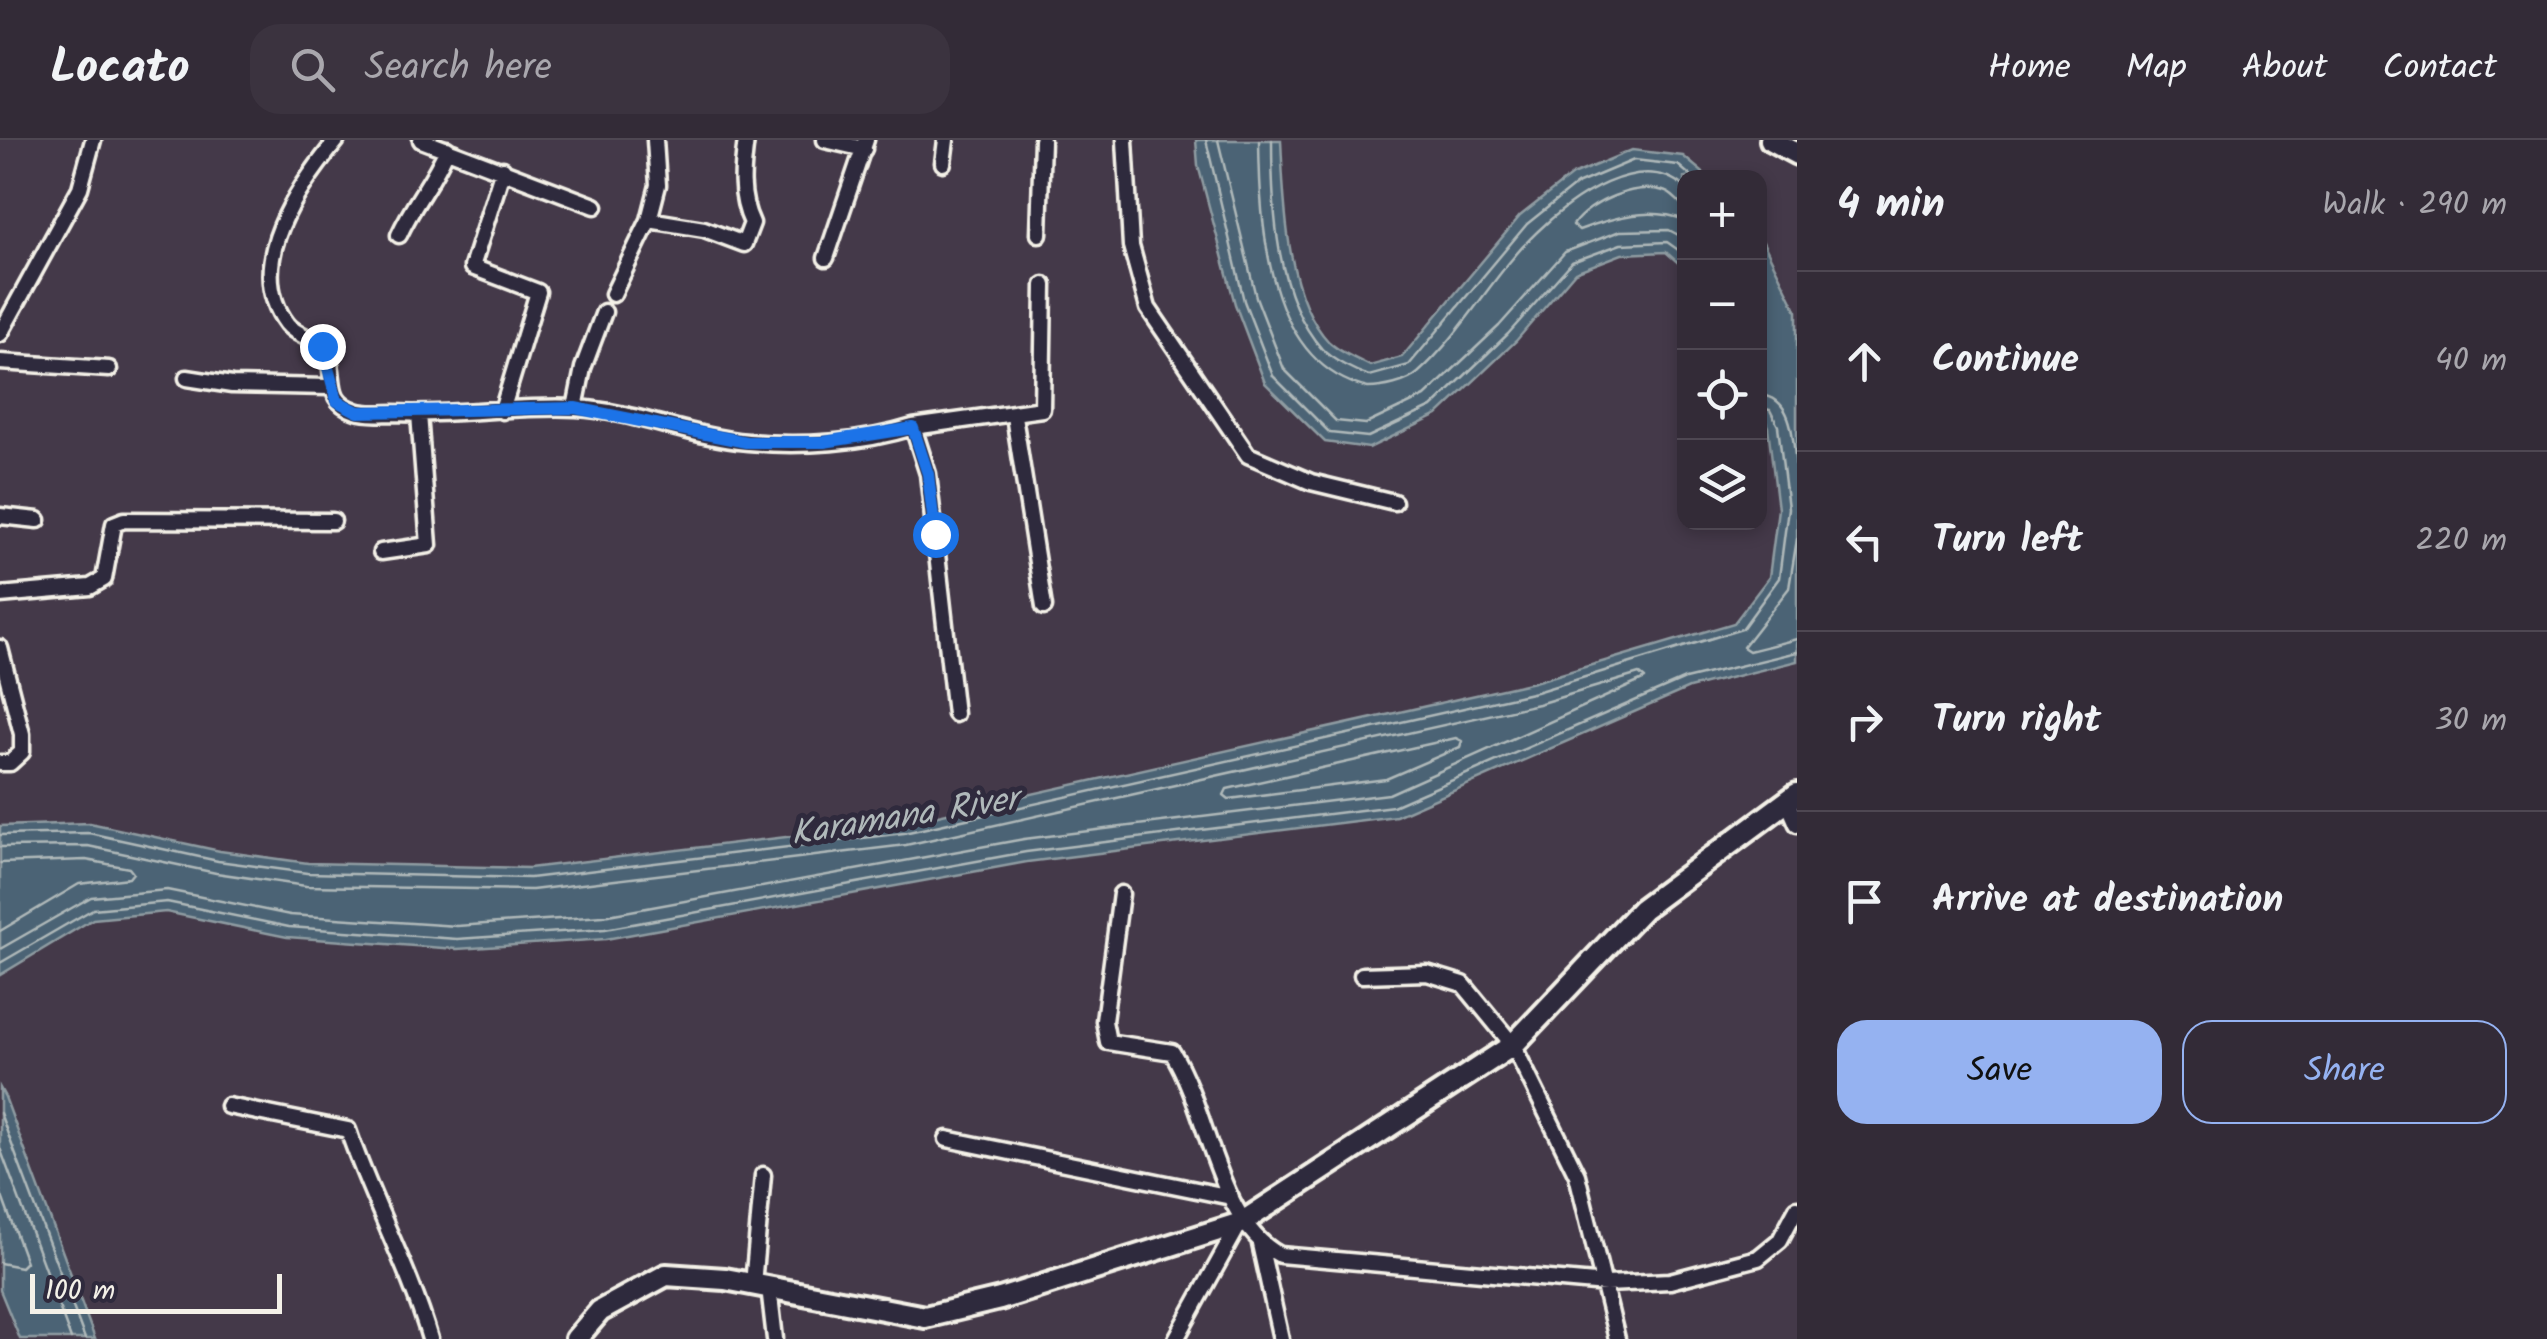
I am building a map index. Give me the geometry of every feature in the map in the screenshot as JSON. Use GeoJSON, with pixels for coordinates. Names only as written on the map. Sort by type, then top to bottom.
{"type":"FeatureCollection","features":[{"type":"Feature","properties":{"kind":"main road"},"geometry":{"type":"LineString","coordinates":[[576,1339],[600,1311],[666,1275],[761,1286],[925,1317],[1000,1299],[1240,1223],[1513,1045],[1642,909],[1792,798]]}},
{"type":"Feature","properties":{"kind":"street"},"geometry":{"type":"LineString","coordinates":[[2,325],[80,188],[93,140]]}},
{"type":"Feature","properties":{"kind":"street"},"geometry":{"type":"LineString","coordinates":[[337,140],[291,201],[282,223],[272,283],[288,326],[322,346],[329,358],[330,387],[337,401],[358,412],[419,414],[575,408],[746,442],[824,442],[1014,416],[1042,409],[1044,285]]}},
{"type":"Feature","properties":{"kind":"street"},"geometry":{"type":"LineString","coordinates":[[422,140],[595,206]]}},
{"type":"Feature","properties":{"kind":"street"},"geometry":{"type":"LineString","coordinates":[[613,294],[649,220],[658,185],[656,140]]}},
{"type":"Feature","properties":{"kind":"street"},"geometry":{"type":"LineString","coordinates":[[649,220],[704,229],[744,244],[752,223],[744,207],[741,175],[746,140]]}},
{"type":"Feature","properties":{"kind":"street"},"geometry":{"type":"LineString","coordinates":[[825,140],[865,144],[826,258]]}},
{"type":"Feature","properties":{"kind":"street"},"geometry":{"type":"LineString","coordinates":[[943,163],[946,140]]}},
{"type":"Feature","properties":{"kind":"street"},"geometry":{"type":"LineString","coordinates":[[1040,234],[1042,140]]}},
{"type":"Feature","properties":{"kind":"street"},"geometry":{"type":"LineString","coordinates":[[1125,140],[1131,246],[1148,308],[1248,454],[1311,482],[1394,502]]}},
{"type":"Feature","properties":{"kind":"street"},"geometry":{"type":"LineString","coordinates":[[398,235],[418,192],[432,184],[447,149]]}},
{"type":"Feature","properties":{"kind":"street"},"geometry":{"type":"LineString","coordinates":[[502,411],[538,292],[472,267],[503,169]]}},
{"type":"Feature","properties":{"kind":"street"},"geometry":{"type":"LineString","coordinates":[[575,408],[583,368],[604,312]]}},
{"type":"Feature","properties":{"kind":"street"},"geometry":{"type":"LineString","coordinates":[[0,362],[109,369]]}},
{"type":"Feature","properties":{"kind":"street"},"geometry":{"type":"LineString","coordinates":[[187,378],[232,385],[330,387]]}},
{"type":"Feature","properties":{"kind":"street"},"geometry":{"type":"LineString","coordinates":[[381,552],[428,544],[419,414]]}},
{"type":"Feature","properties":{"kind":"street"},"geometry":{"type":"LineString","coordinates":[[1014,416],[1044,608]]}},
{"type":"Feature","properties":{"kind":"street"},"geometry":{"type":"LineString","coordinates":[[913,428],[928,474],[954,714]]}},
{"type":"Feature","properties":{"kind":"street"},"geometry":{"type":"LineString","coordinates":[[0,516],[38,520]]}},
{"type":"Feature","properties":{"kind":"street"},"geometry":{"type":"LineString","coordinates":[[0,594],[90,587],[104,579],[114,524],[124,520],[333,522]]}},
{"type":"Feature","properties":{"kind":"street"},"geometry":{"type":"LineString","coordinates":[[0,648],[22,734],[22,752],[10,763],[0,764]]}},
{"type":"Feature","properties":{"kind":"street"},"geometry":{"type":"LineString","coordinates":[[1792,798],[1797,824]]}},
{"type":"Feature","properties":{"kind":"street"},"geometry":{"type":"LineString","coordinates":[[1121,894],[1104,1020],[1108,1042],[1172,1052],[1190,1081],[1240,1223],[1260,1244],[1280,1256],[1606,1284],[1670,1280],[1733,1268],[1758,1258],[1780,1240],[1797,1208]]}},
{"type":"Feature","properties":{"kind":"street"},"geometry":{"type":"LineString","coordinates":[[1362,975],[1427,973],[1464,984],[1513,1045],[1577,1175],[1618,1339]]}},
{"type":"Feature","properties":{"kind":"street"},"geometry":{"type":"LineString","coordinates":[[228,1106],[348,1130],[368,1191],[416,1290],[430,1339]]}},
{"type":"Feature","properties":{"kind":"street"},"geometry":{"type":"LineString","coordinates":[[947,1139],[1232,1197]]}},
{"type":"Feature","properties":{"kind":"street"},"geometry":{"type":"LineString","coordinates":[[763,1176],[761,1286],[775,1339]]}},
{"type":"Feature","properties":{"kind":"street"},"geometry":{"type":"LineString","coordinates":[[1176,1339],[1240,1223]]}},
{"type":"Feature","properties":{"kind":"street"},"geometry":{"type":"LineString","coordinates":[[1260,1244],[1281,1339]]}},
{"type":"Feature","properties":{"kind":"water"},"geometry":{"type":"Polygon","coordinates":[[[1196,140],[1281,140],[1290,246],[1303,299],[1329,342],[1370,366],[1402,357],[1520,216],[1572,175],[1632,150],[1683,156],[1700,170],[1677,170],[1677,262],[1666,252],[1622,254],[1575,272],[1516,341],[1438,415],[1369,448],[1325,442],[1265,383],[1235,304],[1198,165],[1196,140]]]}},
{"type":"Feature","properties":{"kind":"water"},"geometry":{"type":"Polygon","coordinates":[[[1767,250],[1797,311],[1797,661],[1689,688],[1396,816],[1027,862],[606,939],[457,949],[287,937],[166,912],[93,919],[0,975],[0,826],[90,823],[220,851],[308,863],[529,868],[902,823],[1534,682],[1734,623],[1769,577],[1778,509],[1768,427],[1767,250]]]}},
{"type":"Feature","properties":{"kind":"water"},"geometry":{"type":"Polygon","coordinates":[[[0,1088],[95,1339],[20,1339],[0,1290],[0,1088]]]}},
{"type":"Feature","properties":{"kind":"route"},"geometry":{"type":"LineString","coordinates":[[322,346],[329,358],[330,387],[337,401],[358,412],[575,408],[746,442],[824,442],[913,428],[928,474],[935,534]]}},
{"type":"Feature","properties":{"kind":"water label","name":"Karamana River"},"geometry":{"type":"Point","coordinates":[904,815]}}]}
